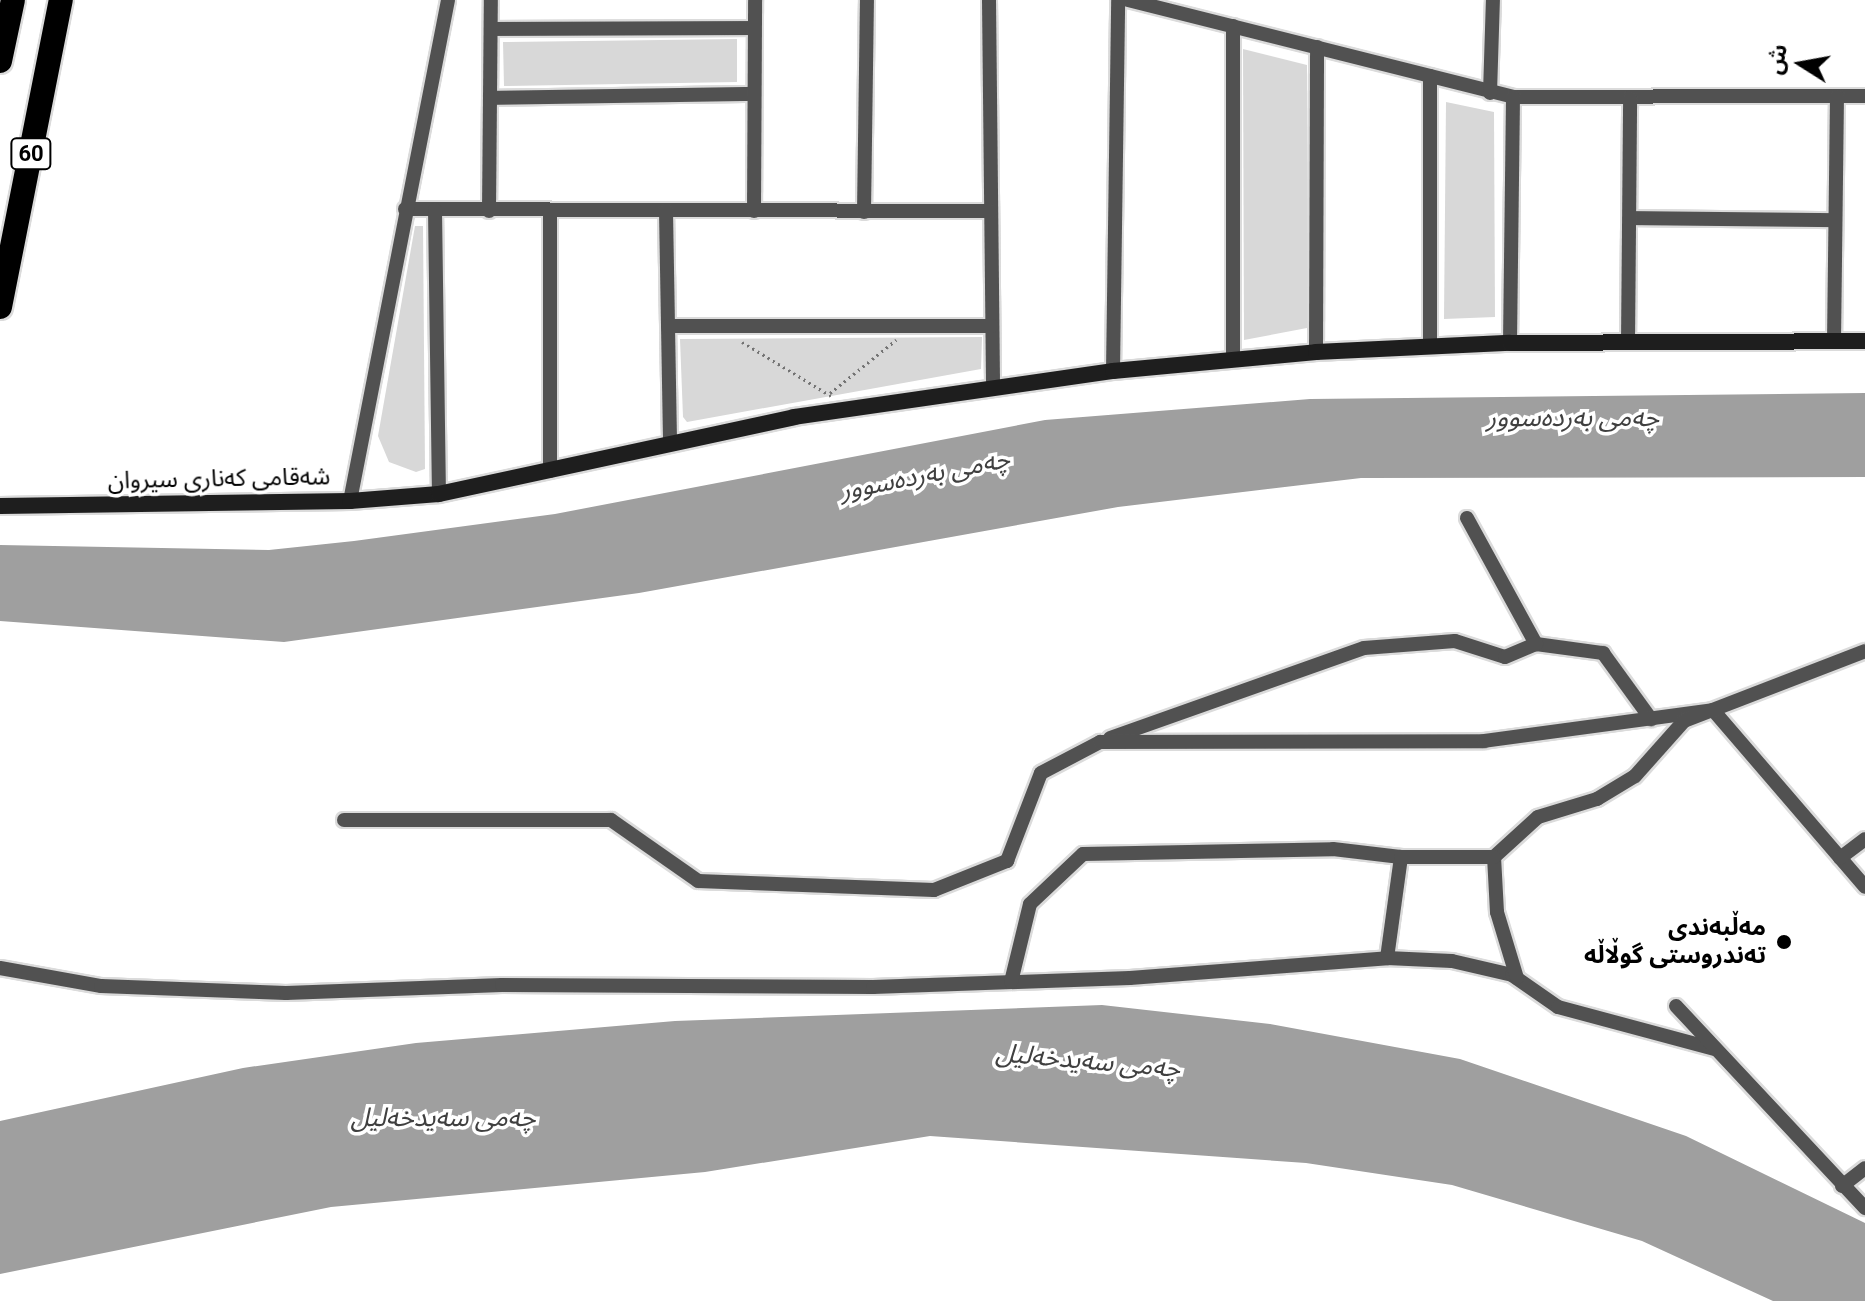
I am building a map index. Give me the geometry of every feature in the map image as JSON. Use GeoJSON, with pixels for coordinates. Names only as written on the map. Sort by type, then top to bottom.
{"type":"FeatureCollection","features":[{"type":"Feature","properties":{"kind":"highway"},"geometry":{"type":"LineString","coordinates":[[0,61],[13,0]]}},
{"type":"Feature","properties":{"kind":"highway","name":"60"},"geometry":{"type":"LineString","coordinates":[[0,307],[61,0]]}},
{"type":"Feature","properties":{"kind":"street"},"geometry":{"type":"LineString","coordinates":[[350,501],[448,0]]}},
{"type":"Feature","properties":{"kind":"street"},"geometry":{"type":"LineString","coordinates":[[489,211],[491,0]]}},
{"type":"Feature","properties":{"kind":"street"},"geometry":{"type":"LineString","coordinates":[[754,211],[755,0]]}},
{"type":"Feature","properties":{"kind":"street"},"geometry":{"type":"LineString","coordinates":[[864,212],[867,0]]}},
{"type":"Feature","properties":{"kind":"street"},"geometry":{"type":"LineString","coordinates":[[989,0],[993,388]]}},
{"type":"Feature","properties":{"kind":"street"},"geometry":{"type":"LineString","coordinates":[[1113,371],[1118,0]]}},
{"type":"Feature","properties":{"kind":"street"},"geometry":{"type":"LineString","coordinates":[[1128,0],[1513,97],[1865,96]]}},
{"type":"Feature","properties":{"kind":"street"},"geometry":{"type":"LineString","coordinates":[[1490,93],[1493,0]]}},
{"type":"Feature","properties":{"kind":"street"},"geometry":{"type":"LineString","coordinates":[[1233,26],[1233,360]]}},
{"type":"Feature","properties":{"kind":"street"},"geometry":{"type":"LineString","coordinates":[[491,29],[754,28]]}},
{"type":"Feature","properties":{"kind":"street"},"geometry":{"type":"LineString","coordinates":[[1316,352],[1317,47]]}},
{"type":"Feature","properties":{"kind":"street"},"geometry":{"type":"LineString","coordinates":[[1430,76],[1430,345]]}},
{"type":"Feature","properties":{"kind":"street"},"geometry":{"type":"LineString","coordinates":[[490,98],[754,94]]}},
{"type":"Feature","properties":{"kind":"street"},"geometry":{"type":"LineString","coordinates":[[1834,342],[1837,96]]}},
{"type":"Feature","properties":{"kind":"street"},"geometry":{"type":"LineString","coordinates":[[1510,343],[1513,97]]}},
{"type":"Feature","properties":{"kind":"street"},"geometry":{"type":"LineString","coordinates":[[1628,342],[1630,98]]}},
{"type":"Feature","properties":{"kind":"street"},"geometry":{"type":"LineString","coordinates":[[405,209],[991,211]]}},
{"type":"Feature","properties":{"kind":"street"},"geometry":{"type":"LineString","coordinates":[[435,210],[439,494]]}},
{"type":"Feature","properties":{"kind":"street"},"geometry":{"type":"LineString","coordinates":[[550,211],[550,471]]}},
{"type":"Feature","properties":{"kind":"street"},"geometry":{"type":"LineString","coordinates":[[666,211],[670,444]]}},
{"type":"Feature","properties":{"kind":"street"},"geometry":{"type":"LineString","coordinates":[[1630,218],[1835,220]]}},
{"type":"Feature","properties":{"kind":"street"},"geometry":{"type":"LineString","coordinates":[[668,326],[992,326]]}},
{"type":"Feature","properties":{"kind":"street","name":"شەقامی کەناری سیروان"},"geometry":{"type":"LineString","coordinates":[[0,506],[350,501],[439,494],[794,417],[1113,371],[1316,352],[1510,343],[1865,341]]}},
{"type":"Feature","properties":{"kind":"street"},"geometry":{"type":"LineString","coordinates":[[1467,518],[1536,644]]}},
{"type":"Feature","properties":{"kind":"street"},"geometry":{"type":"LineString","coordinates":[[344,820],[611,820],[698,881],[934,890],[1007,861],[1041,773],[1100,742],[1364,648],[1455,641],[1505,657],[1536,644],[1603,653],[1651,719]]}},
{"type":"Feature","properties":{"kind":"street"},"geometry":{"type":"LineString","coordinates":[[1011,982],[1030,904],[1083,854],[1333,849],[1401,857],[1494,857],[1538,817],[1597,799],[1635,776],[1684,721],[1865,651]]}},
{"type":"Feature","properties":{"kind":"street"},"geometry":{"type":"LineString","coordinates":[[1100,742],[1484,741],[1713,710]]}},
{"type":"Feature","properties":{"kind":"street"},"geometry":{"type":"LineString","coordinates":[[1713,710],[1865,887]]}},
{"type":"Feature","properties":{"kind":"street"},"geometry":{"type":"LineString","coordinates":[[1840,858],[1865,839]]}},
{"type":"Feature","properties":{"kind":"street"},"geometry":{"type":"LineString","coordinates":[[1387,958],[1401,857]]}},
{"type":"Feature","properties":{"kind":"street"},"geometry":{"type":"LineString","coordinates":[[1494,857],[1497,912],[1517,978]]}},
{"type":"Feature","properties":{"kind":"street"},"geometry":{"type":"LineString","coordinates":[[0,968],[101,986],[286,993],[502,985],[1011,982],[1387,958],[1452,961],[1517,978],[1558,1007],[1715,1049]]}},
{"type":"Feature","properties":{"kind":"street"},"geometry":{"type":"LineString","coordinates":[[1676,1006],[1865,1208]]}},
{"type":"Feature","properties":{"kind":"street"},"geometry":{"type":"LineString","coordinates":[[1842,1186],[1865,1168]]}},
{"type":"Feature","properties":{"kind":"path"},"geometry":{"type":"LineString","coordinates":[[716,327],[830,393],[915,326]]}},
{"type":"Feature","properties":{"kind":"shaded area"},"geometry":{"type":"Polygon","coordinates":[[[737,39],[737,82],[504,86],[503,42],[737,39]]]}},
{"type":"Feature","properties":{"kind":"shaded area"},"geometry":{"type":"Polygon","coordinates":[[[1243,49],[1307,65],[1307,328],[1244,340],[1243,49]]]}},
{"type":"Feature","properties":{"kind":"shaded area"},"geometry":{"type":"Polygon","coordinates":[[[1446,102],[1494,112],[1495,317],[1444,319],[1446,102]]]}},
{"type":"Feature","properties":{"kind":"shaded area"},"geometry":{"type":"Polygon","coordinates":[[[415,226],[423,226],[425,469],[416,472],[389,462],[378,436],[415,226]]]}},
{"type":"Feature","properties":{"kind":"shaded area"},"geometry":{"type":"Polygon","coordinates":[[[982,337],[981,369],[687,422],[683,417],[680,339],[982,337]]]}},
{"type":"Feature","properties":{"kind":"water","name":"چەمی بەردەسوور"},"geometry":{"type":"Polygon","coordinates":[[[1865,393],[1865,477],[1361,478],[1118,507],[639,593],[284,642],[0,621],[0,545],[269,550],[354,541],[555,514],[1045,420],[1310,399],[1865,393]]]}},
{"type":"Feature","properties":{"kind":"water","name":"چەمی سەیدخەلیل"},"geometry":{"type":"Polygon","coordinates":[[[1102,1005],[1270,1024],[1460,1059],[1686,1136],[1865,1223],[1865,1301],[1773,1301],[1642,1241],[1452,1185],[1306,1163],[930,1136],[705,1172],[331,1207],[0,1274],[0,1121],[243,1068],[416,1043],[675,1021],[1102,1005]]]}},
{"type":"Feature","properties":{"kind":"place","name":"مەڵبەندی تەندروستی گوڵاڵە"},"geometry":{"type":"Point","coordinates":[1784,942]}}]}
